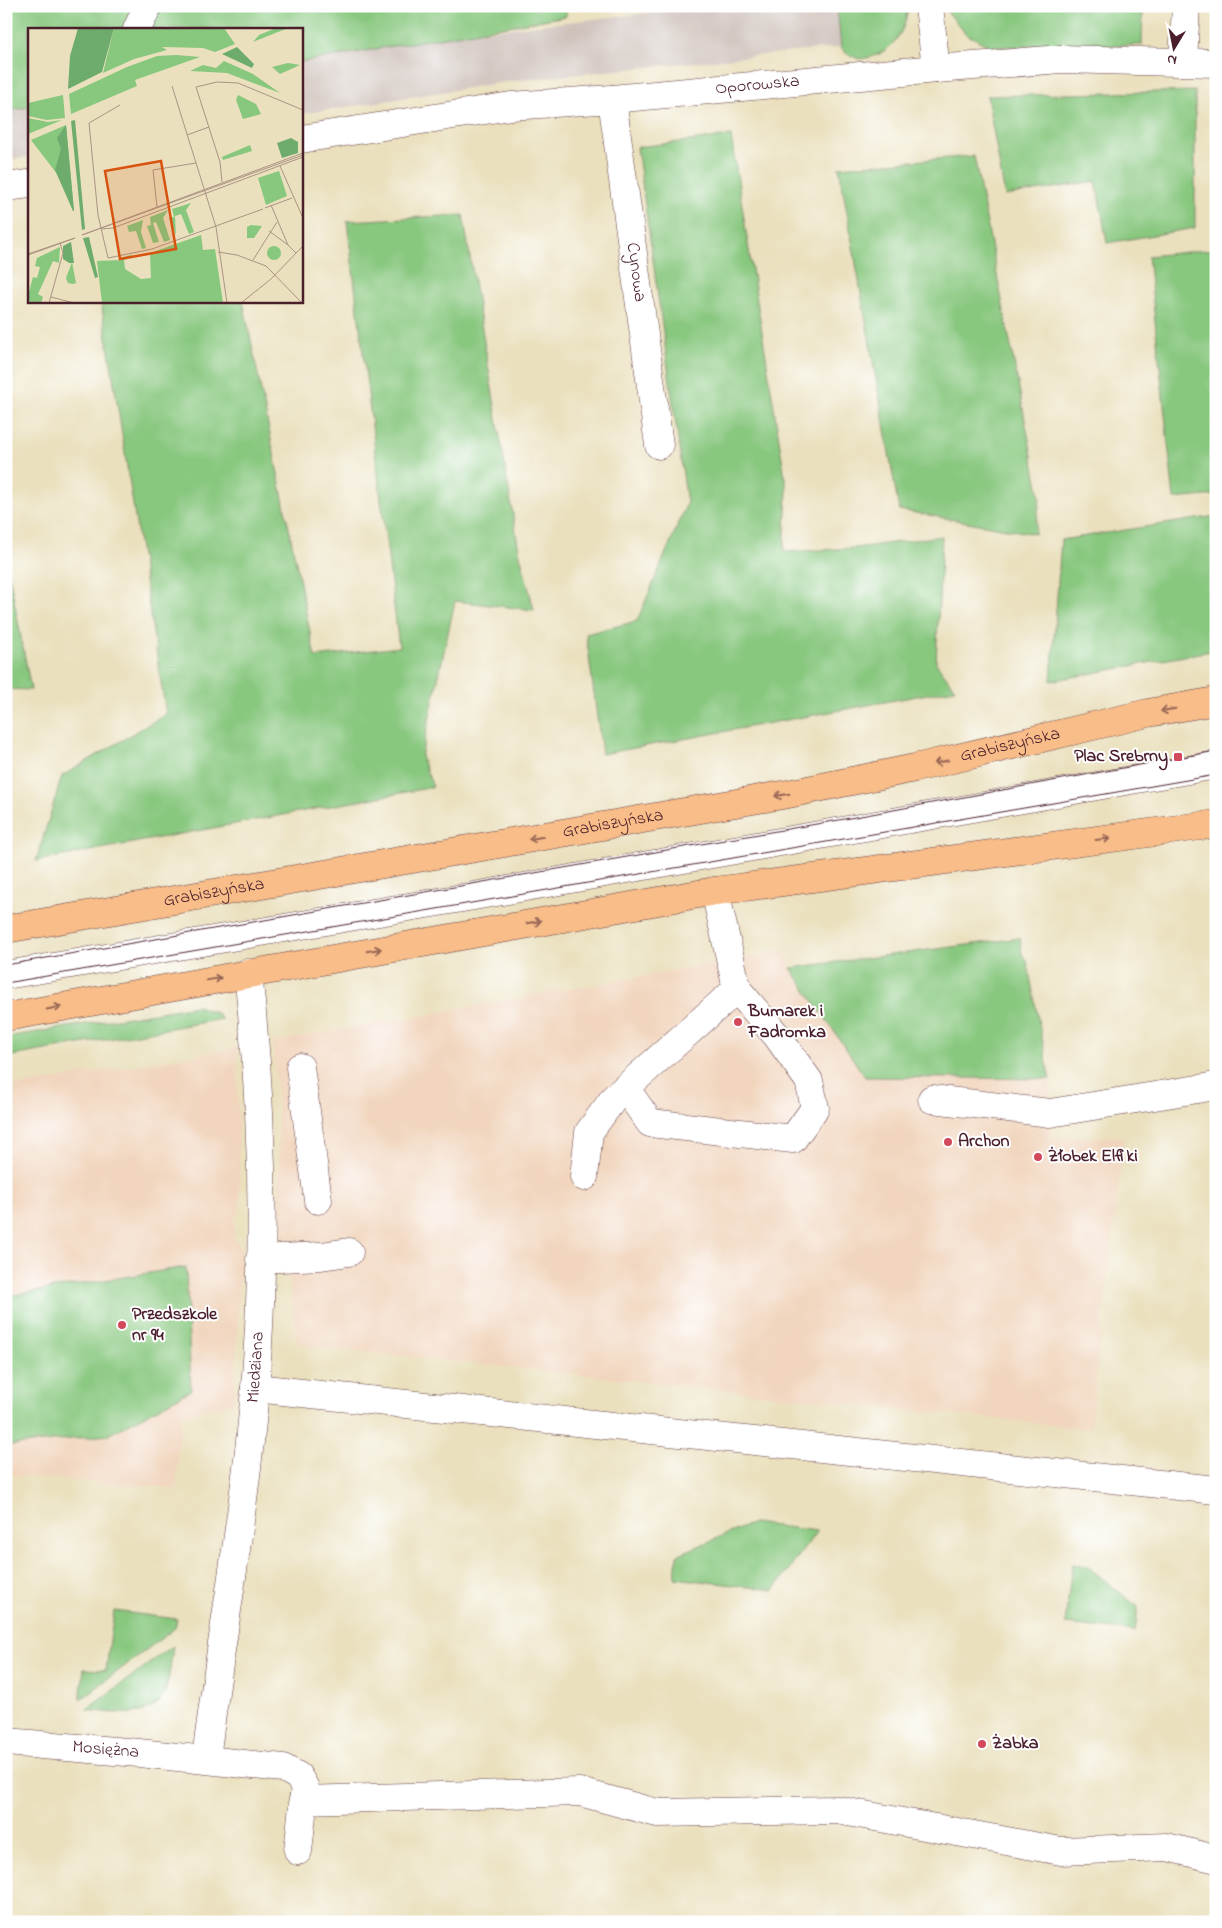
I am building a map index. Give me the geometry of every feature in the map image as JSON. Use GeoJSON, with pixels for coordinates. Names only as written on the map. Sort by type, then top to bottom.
{"type":"FeatureCollection","features":[{"type":"Feature","properties":{"kind":"main road","name":"Grabiszyńska"},"geometry":{"type":"LineString","coordinates":[[6,929],[788,794],[915,768],[1148,713],[1216,702]]}},
{"type":"Feature","properties":{"kind":"main road"},"geometry":{"type":"LineString","coordinates":[[6,1017],[248,972],[715,891],[1216,824]]}},
{"type":"Feature","properties":{"kind":"street"},"geometry":{"type":"LineString","coordinates":[[137,28],[148,6]]}},
{"type":"Feature","properties":{"kind":"street"},"geometry":{"type":"LineString","coordinates":[[929,6],[936,69]]}},
{"type":"Feature","properties":{"kind":"street"},"geometry":{"type":"LineString","coordinates":[[1183,61],[1186,6]]}},
{"type":"Feature","properties":{"kind":"street","name":"Oporowska"},"geometry":{"type":"LineString","coordinates":[[302,139],[511,106],[612,99],[936,69],[1062,59],[1216,63]]}},
{"type":"Feature","properties":{"kind":"street","name":"Cynowa"},"geometry":{"type":"LineString","coordinates":[[612,99],[659,445]]}},
{"type":"Feature","properties":{"kind":"street"},"geometry":{"type":"LineString","coordinates":[[6,188],[28,184]]}},
{"type":"Feature","properties":{"kind":"street"},"geometry":{"type":"LineString","coordinates":[[6,974],[458,898],[1216,765]]}},
{"type":"Feature","properties":{"kind":"street"},"geometry":{"type":"LineString","coordinates":[[626,1089],[650,1123],[793,1139],[815,1108],[808,1081],[777,1036],[737,989],[715,891]]}},
{"type":"Feature","properties":{"kind":"street","name":"Miedziana"},"geometry":{"type":"LineString","coordinates":[[206,1759],[255,1388],[261,1170],[256,1044],[248,972]]}},
{"type":"Feature","properties":{"kind":"street"},"geometry":{"type":"LineString","coordinates":[[584,1177],[589,1132],[614,1098],[737,989]]}},
{"type":"Feature","properties":{"kind":"street"},"geometry":{"type":"LineString","coordinates":[[300,1067],[318,1200]]}},
{"type":"Feature","properties":{"kind":"street"},"geometry":{"type":"LineString","coordinates":[[932,1099],[1050,1113],[1216,1086]]}},
{"type":"Feature","properties":{"kind":"street"},"geometry":{"type":"LineString","coordinates":[[260,1259],[321,1256],[349,1252]]}},
{"type":"Feature","properties":{"kind":"street"},"geometry":{"type":"LineString","coordinates":[[255,1388],[1216,1490]]}},
{"type":"Feature","properties":{"kind":"street","name":"Mosiężna"},"geometry":{"type":"LineString","coordinates":[[6,1742],[206,1759],[282,1768],[298,1776],[304,1788],[303,1800]]}},
{"type":"Feature","properties":{"kind":"street"},"geometry":{"type":"LineString","coordinates":[[298,1851],[303,1800],[580,1792],[657,1812],[837,1810],[1061,1851],[1168,1847],[1216,1859]]}},
{"type":"Feature","properties":{"kind":"shaded area"},"geometry":{"type":"Polygon","coordinates":[[[713,6],[837,6],[841,47],[512,81],[302,114],[302,60],[466,33],[713,6]]]}},
{"type":"Feature","properties":{"kind":"shaded area"},"geometry":{"type":"Polygon","coordinates":[[[28,104],[28,157],[6,160],[6,108],[28,104]]]}},
{"type":"Feature","properties":{"kind":"shaded area"},"geometry":{"type":"Polygon","coordinates":[[[785,951],[791,968],[865,1077],[1050,1079],[1050,1139],[1124,1136],[1090,1429],[298,1345],[280,1221],[277,1090],[272,1042],[785,951]]]}},
{"type":"Feature","properties":{"kind":"shaded area","name":"Przedszkole nr 94"},"geometry":{"type":"Polygon","coordinates":[[[237,1048],[240,1209],[234,1218],[234,1238],[241,1247],[234,1403],[181,1415],[176,1488],[6,1475],[6,1088],[237,1048]]]}},
{"type":"Feature","properties":{"kind":"green space"},"geometry":{"type":"Polygon","coordinates":[[[6,6],[567,6],[566,16],[302,62],[302,28],[28,28],[28,107],[6,111],[6,6]]]}},
{"type":"Feature","properties":{"kind":"green space"},"geometry":{"type":"Polygon","coordinates":[[[837,6],[908,6],[904,26],[894,42],[879,54],[859,59],[847,54],[841,47],[837,6]]]}},
{"type":"Feature","properties":{"kind":"green space"},"geometry":{"type":"Polygon","coordinates":[[[946,6],[1143,6],[1142,45],[991,47],[966,34],[947,11],[946,6]]]}},
{"type":"Feature","properties":{"kind":"green space"},"geometry":{"type":"Polygon","coordinates":[[[1195,91],[1195,228],[1107,243],[1096,181],[1005,196],[987,96],[1195,91]]]}},
{"type":"Feature","properties":{"kind":"green space"},"geometry":{"type":"Polygon","coordinates":[[[731,136],[787,490],[784,552],[856,548],[942,536],[936,663],[955,689],[602,754],[586,634],[637,621],[687,503],[637,147],[731,136]]]}},
{"type":"Feature","properties":{"kind":"green space"},"geometry":{"type":"Polygon","coordinates":[[[974,156],[1040,497],[1035,534],[899,510],[839,167],[974,156]]]}},
{"type":"Feature","properties":{"kind":"green space"},"geometry":{"type":"Polygon","coordinates":[[[463,215],[519,551],[534,610],[455,601],[421,757],[433,787],[36,861],[62,776],[166,714],[101,302],[243,302],[315,657],[399,647],[347,221],[463,215]]]}},
{"type":"Feature","properties":{"kind":"green space"},"geometry":{"type":"Polygon","coordinates":[[[1216,249],[1216,495],[1174,499],[1148,256],[1216,249]]]}},
{"type":"Feature","properties":{"kind":"green space"},"geometry":{"type":"Polygon","coordinates":[[[1216,516],[1216,650],[1051,681],[1061,540],[1216,516]]]}},
{"type":"Feature","properties":{"kind":"green space"},"geometry":{"type":"Polygon","coordinates":[[[6,558],[31,690],[6,689],[6,558]]]}},
{"type":"Feature","properties":{"kind":"green space"},"geometry":{"type":"Polygon","coordinates":[[[1020,938],[1022,954],[1027,961],[1050,1079],[865,1077],[791,968],[1020,938]]]}},
{"type":"Feature","properties":{"kind":"green space"},"geometry":{"type":"Polygon","coordinates":[[[197,1006],[216,1013],[222,1019],[6,1057],[6,1037],[197,1006]]]}},
{"type":"Feature","properties":{"kind":"green space"},"geometry":{"type":"Polygon","coordinates":[[[186,1267],[191,1390],[108,1435],[6,1446],[6,1296],[186,1267]]]}},
{"type":"Feature","properties":{"kind":"green space"},"geometry":{"type":"Polygon","coordinates":[[[753,1523],[817,1531],[774,1590],[675,1578],[677,1555],[753,1523]]]}},
{"type":"Feature","properties":{"kind":"green space"},"geometry":{"type":"Polygon","coordinates":[[[1072,1564],[1087,1566],[1138,1607],[1135,1631],[1065,1624],[1072,1564]]]}},
{"type":"Feature","properties":{"kind":"green space"},"geometry":{"type":"Polygon","coordinates":[[[114,1611],[177,1619],[175,1628],[80,1700],[84,1669],[106,1670],[114,1611]]]}},
{"type":"Feature","properties":{"kind":"green space"},"geometry":{"type":"Polygon","coordinates":[[[173,1646],[166,1689],[161,1700],[153,1707],[132,1713],[86,1710],[173,1646]]]}},
{"type":"Feature","properties":{"kind":"tram line"},"geometry":{"type":"LineString","coordinates":[[6,965],[828,822],[1216,751]]}},
{"type":"Feature","properties":{"kind":"tram line"},"geometry":{"type":"LineString","coordinates":[[6,983],[1216,775]]}},
{"type":"Feature","properties":{"kind":"place","name":"Plac Srebrny"},"geometry":{"type":"Point","coordinates":[1178,757]}},
{"type":"Feature","properties":{"kind":"place","name":"Bumarek i Fadromka"},"geometry":{"type":"Point","coordinates":[738,1022]}},
{"type":"Feature","properties":{"kind":"place","name":"Archon"},"geometry":{"type":"Point","coordinates":[948,1142]}},
{"type":"Feature","properties":{"kind":"place","name":"Żłobek Elfiki"},"geometry":{"type":"Point","coordinates":[1038,1157]}},
{"type":"Feature","properties":{"kind":"place","name":"Przedszkole nr 94"},"geometry":{"type":"Point","coordinates":[122,1325]}},
{"type":"Feature","properties":{"kind":"place","name":"Żabka"},"geometry":{"type":"Point","coordinates":[982,1744]}}]}
